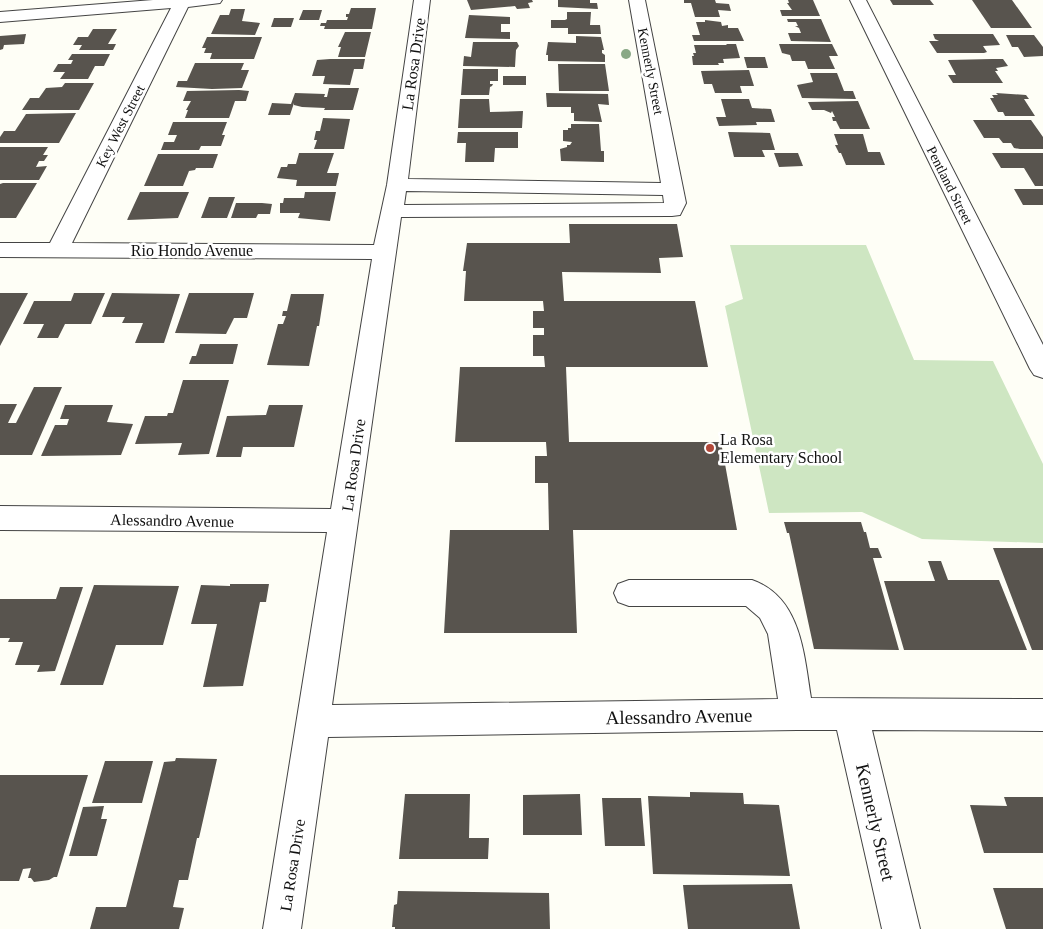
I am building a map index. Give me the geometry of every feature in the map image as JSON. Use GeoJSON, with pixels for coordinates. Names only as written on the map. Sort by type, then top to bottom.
{"type":"FeatureCollection","features":[{"type":"Feature","properties":{"kind":"street"},"geometry":{"type":"LineString","coordinates":[[0,17],[214,0]]}},
{"type":"Feature","properties":{"kind":"street","name":"La Rosa Drive"},"geometry":{"type":"LineString","coordinates":[[282,929],[384,252],[395,198],[422,0]]}},
{"type":"Feature","properties":{"kind":"street","name":"Kennerly Street"},"geometry":{"type":"LineString","coordinates":[[395,198],[672,210],[675,203],[638,0]]}},
{"type":"Feature","properties":{"kind":"street","name":"Pentland Street"},"geometry":{"type":"LineString","coordinates":[[858,0],[1043,369]]}},
{"type":"Feature","properties":{"kind":"street","name":"Key West Street"},"geometry":{"type":"LineString","coordinates":[[58,250],[182,3]]}},
{"type":"Feature","properties":{"kind":"street","name":"Rio Hondo Avenue"},"geometry":{"type":"LineString","coordinates":[[0,250],[384,252]]}},
{"type":"Feature","properties":{"kind":"street","name":"Alessandro Avenue"},"geometry":{"type":"LineString","coordinates":[[0,518],[344,521]]}},
{"type":"Feature","properties":{"kind":"street"},"geometry":{"type":"LineString","coordinates":[[629,593],[752,594],[771,609],[784,632],[797,714]]}},
{"type":"Feature","properties":{"kind":"street","name":"Alessandro Avenue"},"geometry":{"type":"LineString","coordinates":[[314,721],[797,714],[1043,715]]}},
{"type":"Feature","properties":{"kind":"street","name":"Kennerly Street"},"geometry":{"type":"LineString","coordinates":[[851,715],[901,929]]}},
{"type":"Feature","properties":{"kind":"green space"},"geometry":{"type":"Polygon","coordinates":[[[730,245],[866,245],[914,360],[993,361],[1043,464],[1043,543],[922,539],[862,512],[769,513],[725,306],[743,299],[730,245]]]}},
{"type":"Feature","properties":{"kind":"building"},"geometry":{"type":"Polygon","coordinates":[[[467,0],[532,0],[533,2],[528,3],[530,8],[517,9],[515,6],[471,10],[467,0]]]}},
{"type":"Feature","properties":{"kind":"building"},"geometry":{"type":"Polygon","coordinates":[[[558,0],[590,0],[590,3],[597,3],[598,9],[558,7],[558,0]]]}},
{"type":"Feature","properties":{"kind":"building"},"geometry":{"type":"Polygon","coordinates":[[[684,0],[715,0],[716,3],[729,4],[731,11],[718,10],[720,17],[695,17],[691,3],[684,3],[684,0]]]}},
{"type":"Feature","properties":{"kind":"building"},"geometry":{"type":"Polygon","coordinates":[[[788,0],[813,0],[820,16],[782,16],[780,10],[792,10],[787,3],[789,3],[788,0]]]}},
{"type":"Feature","properties":{"kind":"building"},"geometry":{"type":"Polygon","coordinates":[[[890,0],[930,0],[934,5],[893,5],[890,0]]]}},
{"type":"Feature","properties":{"kind":"building"},"geometry":{"type":"Polygon","coordinates":[[[972,0],[1012,0],[1032,28],[991,28],[972,0]]]}},
{"type":"Feature","properties":{"kind":"building"},"geometry":{"type":"Polygon","coordinates":[[[351,8],[376,8],[372,29],[324,29],[325,26],[320,26],[321,23],[326,23],[327,20],[347,20],[346,14],[349,14],[351,8]]]}},
{"type":"Feature","properties":{"kind":"building"},"geometry":{"type":"Polygon","coordinates":[[[231,9],[245,9],[242,21],[260,23],[255,35],[211,34],[220,15],[229,15],[231,9]]]}},
{"type":"Feature","properties":{"kind":"building"},"geometry":{"type":"Polygon","coordinates":[[[303,10],[322,10],[319,20],[299,20],[303,10]]]}},
{"type":"Feature","properties":{"kind":"building"},"geometry":{"type":"Polygon","coordinates":[[[567,12],[591,12],[590,25],[600,25],[601,34],[568,34],[568,28],[551,28],[551,20],[567,19],[567,12]]]}},
{"type":"Feature","properties":{"kind":"building"},"geometry":{"type":"Polygon","coordinates":[[[469,15],[510,17],[510,24],[501,24],[501,32],[510,32],[510,39],[465,38],[469,15]]]}},
{"type":"Feature","properties":{"kind":"building"},"geometry":{"type":"Polygon","coordinates":[[[274,18],[294,18],[291,27],[271,27],[274,18]]]}},
{"type":"Feature","properties":{"kind":"building"},"geometry":{"type":"Polygon","coordinates":[[[787,19],[821,19],[831,42],[791,41],[788,33],[801,33],[799,28],[795,26],[798,26],[796,22],[788,22],[787,19]]]}},
{"type":"Feature","properties":{"kind":"building"},"geometry":{"type":"Polygon","coordinates":[[[705,20],[721,22],[722,26],[728,25],[728,28],[738,28],[744,41],[694,41],[692,35],[700,35],[696,22],[705,22],[705,20]]]}},
{"type":"Feature","properties":{"kind":"building"},"geometry":{"type":"Polygon","coordinates":[[[93,29],[117,29],[108,44],[116,44],[113,50],[79,50],[82,45],[73,45],[78,37],[88,37],[93,29]]]}},
{"type":"Feature","properties":{"kind":"building"},"geometry":{"type":"Polygon","coordinates":[[[345,32],[371,32],[365,57],[338,57],[341,47],[338,47],[345,32]]]}},
{"type":"Feature","properties":{"kind":"building"},"geometry":{"type":"Polygon","coordinates":[[[26,34],[24,44],[4,45],[3,49],[0,50],[0,36],[26,34]]]}},
{"type":"Feature","properties":{"kind":"building"},"geometry":{"type":"Polygon","coordinates":[[[933,34],[993,34],[1000,45],[983,46],[987,52],[984,53],[937,53],[929,41],[939,41],[935,39],[933,34]]]}},
{"type":"Feature","properties":{"kind":"building"},"geometry":{"type":"Polygon","coordinates":[[[1006,35],[1034,35],[1043,47],[1043,56],[1024,57],[1018,47],[1012,47],[1006,35]]]}},
{"type":"Feature","properties":{"kind":"building"},"geometry":{"type":"Polygon","coordinates":[[[576,36],[601,37],[604,50],[602,50],[602,53],[605,55],[605,62],[548,61],[548,55],[546,55],[548,42],[576,43],[576,36]]]}},
{"type":"Feature","properties":{"kind":"building"},"geometry":{"type":"Polygon","coordinates":[[[207,37],[262,37],[254,59],[210,59],[212,53],[204,53],[206,48],[202,48],[207,37]]]}},
{"type":"Feature","properties":{"kind":"building"},"geometry":{"type":"Polygon","coordinates":[[[473,42],[517,42],[519,46],[516,50],[515,67],[463,66],[464,56],[471,57],[473,42]]]}},
{"type":"Feature","properties":{"kind":"building"},"geometry":{"type":"Polygon","coordinates":[[[736,44],[740,58],[723,59],[724,63],[718,63],[719,65],[693,65],[692,56],[694,56],[693,53],[696,53],[694,45],[736,44]]]}},
{"type":"Feature","properties":{"kind":"building"},"geometry":{"type":"Polygon","coordinates":[[[779,44],[832,44],[838,56],[829,56],[835,69],[808,69],[805,61],[792,61],[790,55],[782,53],[779,44]]]}},
{"type":"Feature","properties":{"kind":"building"},"geometry":{"type":"Polygon","coordinates":[[[72,54],[110,54],[104,66],[95,66],[88,79],[60,79],[65,72],[53,72],[58,64],[71,64],[73,60],[68,60],[72,54]]]}},
{"type":"Feature","properties":{"kind":"building"},"geometry":{"type":"Polygon","coordinates":[[[744,57],[765,57],[768,68],[747,68],[744,57]]]}},
{"type":"Feature","properties":{"kind":"building"},"geometry":{"type":"Polygon","coordinates":[[[365,59],[363,69],[354,69],[350,85],[323,84],[325,76],[312,76],[317,60],[365,59]]]}},
{"type":"Feature","properties":{"kind":"building"},"geometry":{"type":"Polygon","coordinates":[[[1003,59],[1008,66],[996,68],[998,71],[995,71],[1003,83],[953,83],[948,75],[956,75],[948,60],[1003,59]]]}},
{"type":"Feature","properties":{"kind":"building"},"geometry":{"type":"Polygon","coordinates":[[[195,63],[244,63],[241,70],[249,70],[242,88],[176,87],[178,81],[187,81],[195,63]]]}},
{"type":"Feature","properties":{"kind":"building"},"geometry":{"type":"Polygon","coordinates":[[[558,64],[605,64],[609,91],[559,91],[558,64]]]}},
{"type":"Feature","properties":{"kind":"building"},"geometry":{"type":"Polygon","coordinates":[[[463,69],[498,69],[498,81],[490,81],[490,84],[493,84],[490,87],[489,95],[461,95],[463,69]]]}},
{"type":"Feature","properties":{"kind":"building"},"geometry":{"type":"Polygon","coordinates":[[[749,70],[754,86],[740,86],[742,93],[715,93],[712,84],[704,84],[701,71],[749,70]]]}},
{"type":"Feature","properties":{"kind":"building"},"geometry":{"type":"Polygon","coordinates":[[[810,73],[837,73],[844,91],[853,91],[856,99],[802,98],[797,85],[813,82],[810,73]]]}},
{"type":"Feature","properties":{"kind":"building"},"geometry":{"type":"Polygon","coordinates":[[[503,76],[526,76],[526,85],[503,85],[503,76]]]}},
{"type":"Feature","properties":{"kind":"building"},"geometry":{"type":"Polygon","coordinates":[[[65,83],[94,83],[79,110],[22,110],[30,98],[39,98],[46,88],[62,87],[65,83]]]}},
{"type":"Feature","properties":{"kind":"building"},"geometry":{"type":"Polygon","coordinates":[[[329,88],[359,88],[353,110],[324,110],[325,108],[302,107],[294,105],[294,103],[290,115],[268,115],[272,103],[291,104],[295,93],[325,94],[324,97],[327,97],[329,88]]]}},
{"type":"Feature","properties":{"kind":"building"},"geometry":{"type":"Polygon","coordinates":[[[187,91],[249,91],[246,101],[235,101],[229,118],[185,118],[188,110],[186,110],[191,101],[183,101],[187,91]]]}},
{"type":"Feature","properties":{"kind":"building"},"geometry":{"type":"Polygon","coordinates":[[[546,93],[608,94],[609,105],[598,104],[602,122],[574,121],[574,113],[571,113],[571,107],[547,107],[546,93]]]}},
{"type":"Feature","properties":{"kind":"building"},"geometry":{"type":"Polygon","coordinates":[[[996,93],[1026,95],[1029,99],[1024,99],[1035,116],[1005,116],[1003,112],[998,112],[990,98],[994,98],[992,95],[998,95],[996,93]]]}},
{"type":"Feature","properties":{"kind":"building"},"geometry":{"type":"Polygon","coordinates":[[[460,99],[489,99],[490,112],[523,111],[522,128],[458,128],[460,99]]]}},
{"type":"Feature","properties":{"kind":"building"},"geometry":{"type":"Polygon","coordinates":[[[721,99],[749,99],[752,108],[771,109],[775,122],[756,122],[757,125],[719,126],[716,117],[726,117],[721,99]]]}},
{"type":"Feature","properties":{"kind":"building"},"geometry":{"type":"Polygon","coordinates":[[[858,101],[870,129],[840,129],[836,121],[833,121],[832,117],[835,117],[832,111],[831,113],[824,110],[812,110],[808,102],[858,101]]]}},
{"type":"Feature","properties":{"kind":"building"},"geometry":{"type":"Polygon","coordinates":[[[76,113],[59,143],[0,143],[0,137],[4,131],[15,131],[26,114],[76,113]]]}},
{"type":"Feature","properties":{"kind":"building"},"geometry":{"type":"Polygon","coordinates":[[[323,118],[350,119],[344,149],[314,149],[317,140],[314,140],[316,131],[320,131],[323,118]]]}},
{"type":"Feature","properties":{"kind":"building"},"geometry":{"type":"Polygon","coordinates":[[[973,120],[1031,120],[1043,137],[1043,149],[1014,148],[1011,143],[1003,143],[999,138],[984,138],[973,120]]]}},
{"type":"Feature","properties":{"kind":"building"},"geometry":{"type":"Polygon","coordinates":[[[173,122],[227,122],[222,135],[225,135],[221,146],[201,146],[199,150],[161,150],[164,142],[174,142],[177,135],[168,135],[173,122]]]}},
{"type":"Feature","properties":{"kind":"building"},"geometry":{"type":"Polygon","coordinates":[[[571,124],[599,124],[601,151],[604,151],[604,162],[561,161],[560,149],[567,147],[572,142],[563,141],[563,130],[571,128],[571,124]]]}},
{"type":"Feature","properties":{"kind":"building"},"geometry":{"type":"Polygon","coordinates":[[[458,132],[518,132],[518,148],[495,148],[494,162],[465,162],[466,143],[457,143],[458,132]]]}},
{"type":"Feature","properties":{"kind":"building"},"geometry":{"type":"Polygon","coordinates":[[[728,132],[770,133],[775,150],[762,150],[765,157],[734,157],[728,132]]]}},
{"type":"Feature","properties":{"kind":"building"},"geometry":{"type":"Polygon","coordinates":[[[834,134],[863,134],[868,152],[880,152],[885,165],[846,165],[835,145],[838,145],[834,134]]]}},
{"type":"Feature","properties":{"kind":"building"},"geometry":{"type":"Polygon","coordinates":[[[0,147],[48,147],[43,155],[48,155],[44,161],[39,161],[36,167],[47,166],[39,180],[0,180],[0,147]]]}},
{"type":"Feature","properties":{"kind":"building"},"geometry":{"type":"Polygon","coordinates":[[[299,153],[334,153],[327,173],[339,173],[336,186],[296,186],[297,180],[277,178],[281,167],[287,167],[288,164],[296,164],[299,153]]]}},
{"type":"Feature","properties":{"kind":"building"},"geometry":{"type":"Polygon","coordinates":[[[774,153],[798,153],[803,166],[779,167],[774,153]]]}},
{"type":"Feature","properties":{"kind":"building"},"geometry":{"type":"Polygon","coordinates":[[[992,153],[1043,153],[1043,186],[1035,186],[1024,168],[1001,168],[992,153]]]}},
{"type":"Feature","properties":{"kind":"building"},"geometry":{"type":"Polygon","coordinates":[[[158,154],[218,154],[213,168],[196,168],[189,171],[183,186],[144,186],[158,154]]]}},
{"type":"Feature","properties":{"kind":"building"},"geometry":{"type":"Polygon","coordinates":[[[37,183],[16,218],[0,218],[0,184],[37,183]]]}},
{"type":"Feature","properties":{"kind":"building"},"geometry":{"type":"Polygon","coordinates":[[[1014,189],[1043,189],[1043,205],[1023,205],[1014,189]]]}},
{"type":"Feature","properties":{"kind":"building"},"geometry":{"type":"Polygon","coordinates":[[[140,192],[189,192],[178,218],[127,220],[140,192]]]}},
{"type":"Feature","properties":{"kind":"building"},"geometry":{"type":"Polygon","coordinates":[[[305,192],[336,192],[330,221],[298,218],[300,213],[280,213],[280,203],[283,203],[284,198],[304,198],[305,192]]]}},
{"type":"Feature","properties":{"kind":"building"},"geometry":{"type":"Polygon","coordinates":[[[209,197],[235,197],[227,218],[201,218],[209,197]]]}},
{"type":"Feature","properties":{"kind":"building"},"geometry":{"type":"Polygon","coordinates":[[[236,203],[272,204],[270,214],[258,214],[256,218],[231,218],[236,203]]]}},
{"type":"Feature","properties":{"kind":"building"},"geometry":{"type":"Polygon","coordinates":[[[569,224],[677,224],[683,257],[659,258],[661,273],[562,272],[564,301],[695,301],[708,367],[566,367],[569,442],[721,442],[737,530],[573,530],[577,633],[444,633],[450,530],[549,530],[548,483],[535,483],[535,456],[547,456],[546,442],[455,442],[460,367],[545,367],[544,356],[533,356],[533,335],[544,335],[544,328],[533,328],[533,311],[544,311],[543,301],[464,301],[466,271],[463,271],[467,243],[570,243],[569,224]]]}},
{"type":"Feature","properties":{"kind":"building"},"geometry":{"type":"Polygon","coordinates":[[[0,293],[28,293],[0,346],[0,293]]]}},
{"type":"Feature","properties":{"kind":"building"},"geometry":{"type":"Polygon","coordinates":[[[74,293],[105,293],[91,324],[65,324],[58,338],[37,338],[44,324],[23,324],[34,301],[71,301],[74,293]]]}},
{"type":"Feature","properties":{"kind":"building"},"geometry":{"type":"Polygon","coordinates":[[[112,293],[180,294],[164,343],[135,343],[143,323],[122,323],[125,317],[102,317],[112,293]]]}},
{"type":"Feature","properties":{"kind":"building"},"geometry":{"type":"Polygon","coordinates":[[[189,293],[254,293],[247,318],[234,318],[226,334],[175,333],[189,293]]]}},
{"type":"Feature","properties":{"kind":"building"},"geometry":{"type":"Polygon","coordinates":[[[291,294],[324,294],[319,326],[317,326],[309,366],[267,365],[278,324],[283,324],[286,316],[282,316],[283,311],[287,311],[291,294]]]}},
{"type":"Feature","properties":{"kind":"building"},"geometry":{"type":"Polygon","coordinates":[[[200,344],[238,344],[233,364],[189,364],[192,356],[196,356],[200,344]]]}},
{"type":"Feature","properties":{"kind":"building"},"geometry":{"type":"Polygon","coordinates":[[[183,380],[229,380],[209,454],[178,455],[182,443],[135,444],[145,416],[167,416],[168,413],[173,413],[183,380]]]}},
{"type":"Feature","properties":{"kind":"building"},"geometry":{"type":"Polygon","coordinates":[[[34,387],[62,387],[32,455],[0,455],[0,404],[17,404],[8,423],[16,423],[34,387]]]}},
{"type":"Feature","properties":{"kind":"building"},"geometry":{"type":"Polygon","coordinates":[[[65,405],[113,405],[107,422],[133,424],[121,455],[41,456],[55,425],[67,425],[69,419],[60,419],[65,405]]]}},
{"type":"Feature","properties":{"kind":"building"},"geometry":{"type":"Polygon","coordinates":[[[269,405],[303,405],[294,447],[243,447],[241,457],[216,457],[227,416],[266,415],[269,405]]]}},
{"type":"Feature","properties":{"kind":"building"},"geometry":{"type":"Polygon","coordinates":[[[784,522],[861,522],[870,548],[878,548],[882,558],[873,558],[899,650],[814,649],[789,533],[787,533],[784,522]]]}},
{"type":"Feature","properties":{"kind":"building"},"geometry":{"type":"Polygon","coordinates":[[[993,548],[1043,548],[1043,650],[1032,650],[993,548]]]}},
{"type":"Feature","properties":{"kind":"building"},"geometry":{"type":"Polygon","coordinates":[[[928,561],[941,561],[948,580],[999,580],[1027,650],[904,650],[884,581],[935,581],[928,561]]]}},
{"type":"Feature","properties":{"kind":"building"},"geometry":{"type":"Polygon","coordinates":[[[230,584],[269,584],[266,602],[260,602],[243,686],[203,687],[217,624],[191,624],[201,585],[230,586],[230,584]]]}},
{"type":"Feature","properties":{"kind":"building"},"geometry":{"type":"Polygon","coordinates":[[[94,585],[179,586],[163,645],[116,645],[103,685],[60,685],[94,585]]]}},
{"type":"Feature","properties":{"kind":"building"},"geometry":{"type":"Polygon","coordinates":[[[60,587],[83,587],[55,671],[37,672],[40,665],[15,665],[23,642],[8,642],[10,638],[0,638],[0,599],[56,599],[60,587]]]}},
{"type":"Feature","properties":{"kind":"building"},"geometry":{"type":"Polygon","coordinates":[[[176,758],[217,759],[188,880],[179,880],[173,907],[184,908],[179,929],[90,929],[96,907],[126,907],[164,762],[175,761],[176,758]]]}},
{"type":"Feature","properties":{"kind":"building"},"geometry":{"type":"Polygon","coordinates":[[[105,761],[153,761],[142,803],[92,803],[105,761]]]}},
{"type":"Feature","properties":{"kind":"building"},"geometry":{"type":"Polygon","coordinates":[[[0,775],[88,775],[57,877],[34,882],[31,878],[28,878],[31,868],[23,869],[19,881],[0,881],[0,775]]]}},
{"type":"Feature","properties":{"kind":"building"},"geometry":{"type":"Polygon","coordinates":[[[690,792],[743,793],[744,804],[779,805],[790,876],[653,874],[648,796],[690,797],[690,792]]]}},
{"type":"Feature","properties":{"kind":"building"},"geometry":{"type":"Polygon","coordinates":[[[405,794],[470,794],[469,838],[489,838],[488,859],[399,859],[405,794]]]}},
{"type":"Feature","properties":{"kind":"building"},"geometry":{"type":"Polygon","coordinates":[[[580,794],[582,835],[523,835],[523,795],[580,794]]]}},
{"type":"Feature","properties":{"kind":"building"},"geometry":{"type":"Polygon","coordinates":[[[1004,797],[1043,797],[1043,853],[984,853],[970,805],[1007,806],[1004,797]]]}},
{"type":"Feature","properties":{"kind":"building"},"geometry":{"type":"Polygon","coordinates":[[[602,798],[641,798],[645,846],[605,846],[602,798]]]}},
{"type":"Feature","properties":{"kind":"building"},"geometry":{"type":"Polygon","coordinates":[[[104,806],[101,819],[107,819],[97,856],[69,856],[83,807],[104,806]]]}},
{"type":"Feature","properties":{"kind":"building"},"geometry":{"type":"Polygon","coordinates":[[[792,884],[800,929],[688,929],[683,885],[792,884]]]}},
{"type":"Feature","properties":{"kind":"building"},"geometry":{"type":"Polygon","coordinates":[[[993,888],[1043,888],[1043,929],[1006,929],[993,888]]]}},
{"type":"Feature","properties":{"kind":"building"},"geometry":{"type":"Polygon","coordinates":[[[398,891],[549,893],[550,929],[395,929],[395,927],[392,927],[394,905],[397,904],[398,891]]]}},
{"type":"Feature","properties":{"kind":"place","name":"La Rosa Elementary School"},"geometry":{"type":"Point","coordinates":[710,448]}}]}
